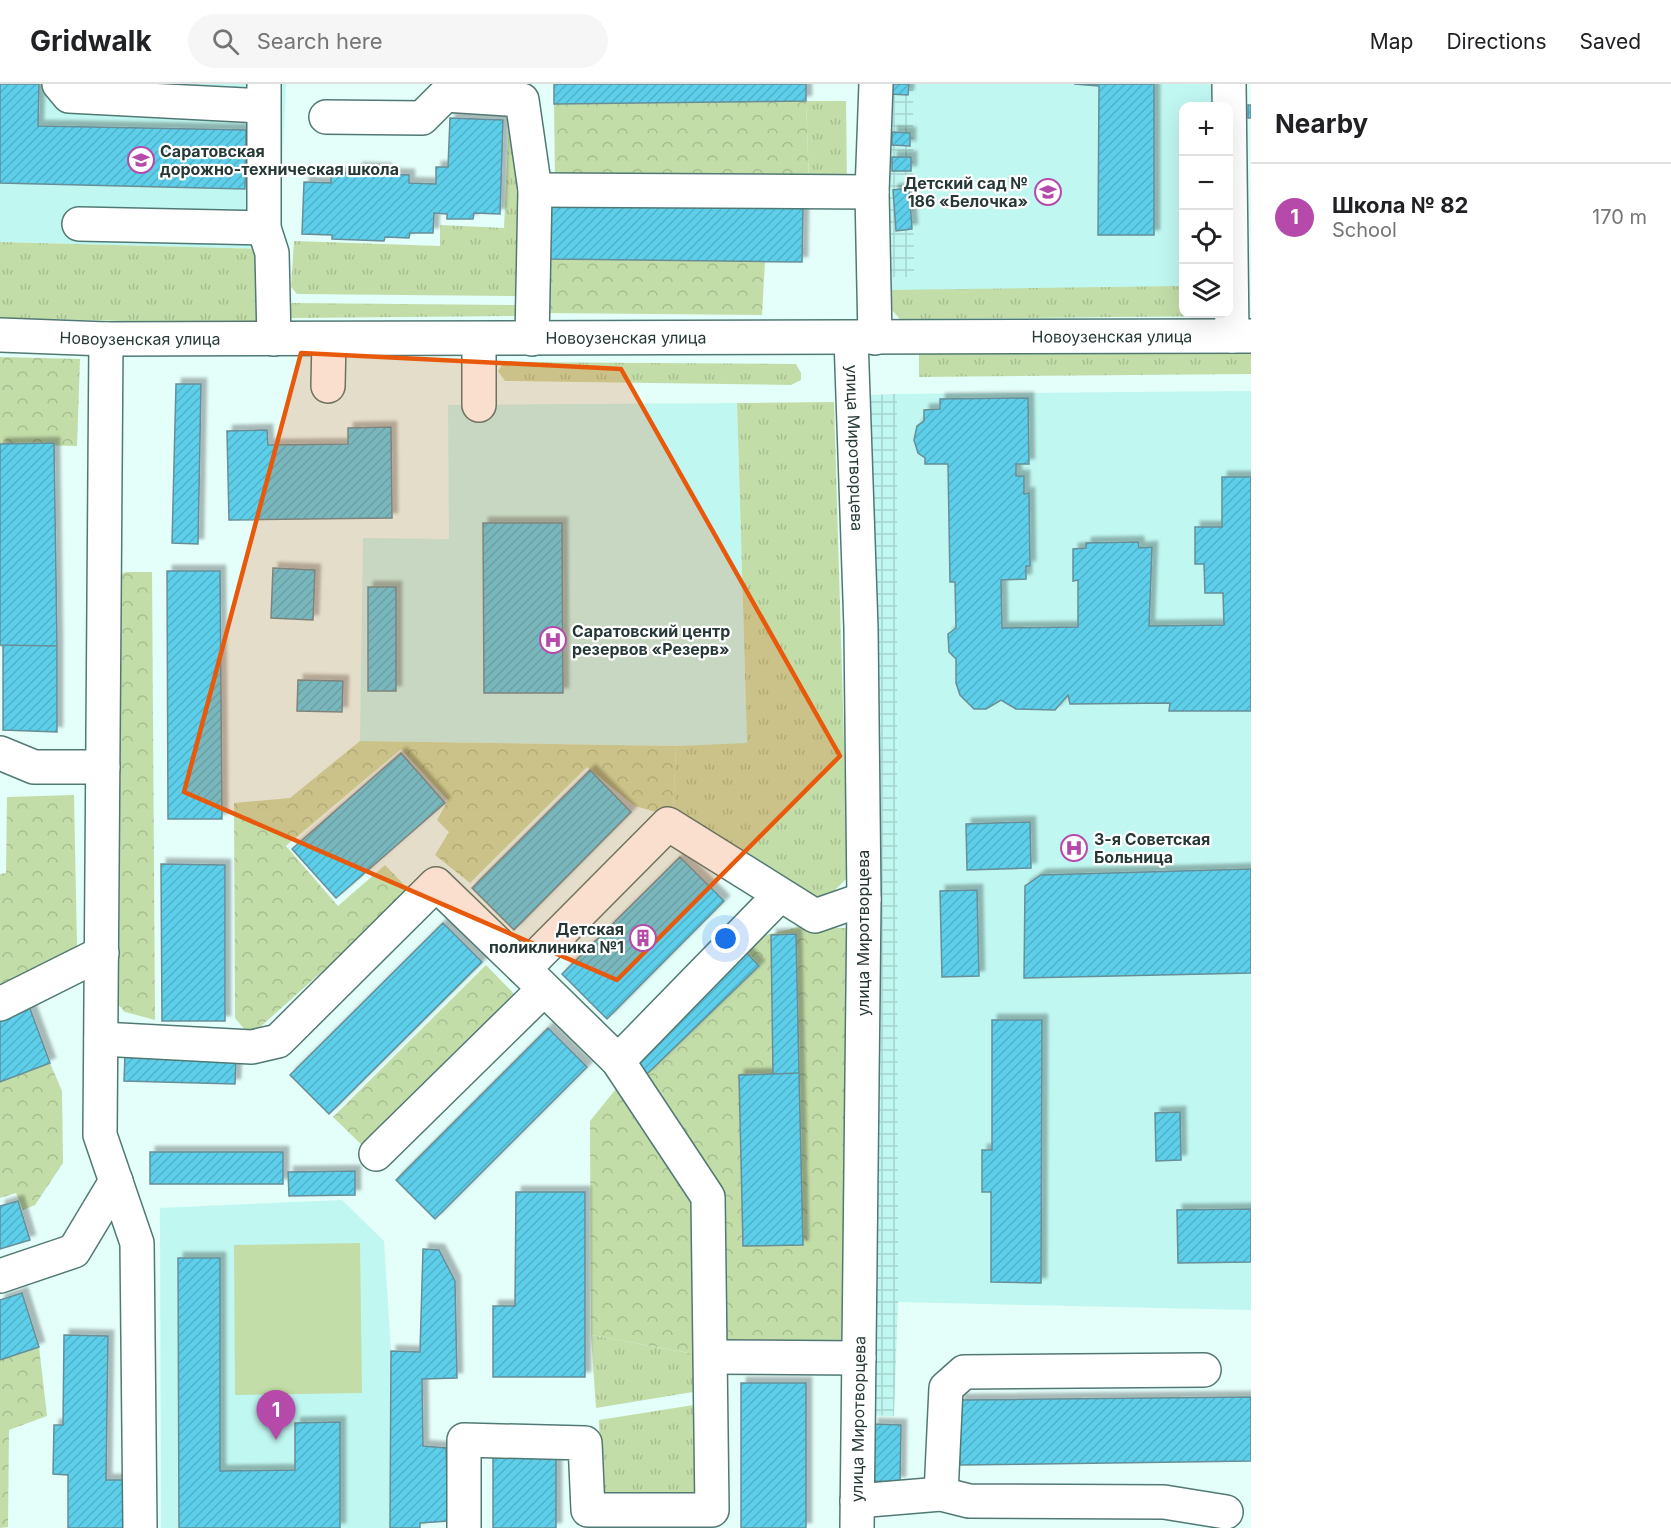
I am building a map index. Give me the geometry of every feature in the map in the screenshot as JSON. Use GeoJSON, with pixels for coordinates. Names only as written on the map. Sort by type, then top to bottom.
{"type":"FeatureCollection","features":[{"type":"Feature","properties":{"kind":"street"},"geometry":{"type":"LineString","coordinates":[[59,84],[69,96],[264,95],[264,228],[272,253],[274,339]]}},
{"type":"Feature","properties":{"kind":"street","name":"улица Миротворцева"},"geometry":{"type":"LineString","coordinates":[[857,1514],[864,898],[861,628],[863,338],[876,84]]}},
{"type":"Feature","properties":{"kind":"street"},"geometry":{"type":"LineString","coordinates":[[1229,84],[1242,336]]}},
{"type":"Feature","properties":{"kind":"street"},"geometry":{"type":"LineString","coordinates":[[326,117],[422,118],[442,89],[525,92],[535,189],[532,339]]}},
{"type":"Feature","properties":{"kind":"street"},"geometry":{"type":"LineString","coordinates":[[535,189],[872,192]]}},
{"type":"Feature","properties":{"kind":"street"},"geometry":{"type":"LineString","coordinates":[[78,224],[264,228]]}},
{"type":"Feature","properties":{"kind":"street","name":"Новоузенская улица"},"geometry":{"type":"LineString","coordinates":[[0,335],[106,339],[479,340],[1242,336]]}},
{"type":"Feature","properties":{"kind":"street"},"geometry":{"type":"LineString","coordinates":[[106,339],[100,1135],[137,1243],[140,1528]]}},
{"type":"Feature","properties":{"kind":"street"},"geometry":{"type":"LineString","coordinates":[[328,386],[329,339]]}},
{"type":"Feature","properties":{"kind":"street"},"geometry":{"type":"LineString","coordinates":[[479,340],[479,405]]}},
{"type":"Feature","properties":{"kind":"street"},"geometry":{"type":"LineString","coordinates":[[0,753],[34,767],[103,767]]}},
{"type":"Feature","properties":{"kind":"street"},"geometry":{"type":"LineString","coordinates":[[376,1154],[534,979],[668,824],[779,896],[815,916],[864,898]]}},
{"type":"Feature","properties":{"kind":"street"},"geometry":{"type":"LineString","coordinates":[[101,1039],[252,1047],[278,1041],[436,884],[618,1061],[708,1197],[712,1357],[711,1510],[588,1510],[585,1443],[464,1440],[464,1528]]}},
{"type":"Feature","properties":{"kind":"street"},"geometry":{"type":"LineString","coordinates":[[618,1061],[779,896]]}},
{"type":"Feature","properties":{"kind":"street"},"geometry":{"type":"LineString","coordinates":[[0,1004],[102,953]]}},
{"type":"Feature","properties":{"kind":"street"},"geometry":{"type":"LineString","coordinates":[[0,1276],[74,1251],[116,1181]]}},
{"type":"Feature","properties":{"kind":"street"},"geometry":{"type":"LineString","coordinates":[[712,1357],[859,1358]]}},
{"type":"Feature","properties":{"kind":"street"},"geometry":{"type":"LineString","coordinates":[[941,1494],[946,1388],[964,1372],[1204,1370]]}},
{"type":"Feature","properties":{"kind":"street"},"geometry":{"type":"LineString","coordinates":[[857,1514],[941,1494],[969,1501],[1164,1502],[1226,1512]]}},
{"type":"Feature","properties":{"kind":"highlighted area"},"geometry":{"type":"Polygon","coordinates":[[[301,353],[621,369],[840,756],[617,980],[184,792],[301,353]]]}},
{"type":"Feature","properties":{"kind":"shaded area","name":"Саратовская дорожно-техническая школа"},"geometry":{"type":"Polygon","coordinates":[[[0,84],[286,84],[279,236],[263,249],[0,242],[0,84]]]}},
{"type":"Feature","properties":{"kind":"shaded area"},"geometry":{"type":"Polygon","coordinates":[[[886,84],[913,84],[914,277],[891,277],[886,84]]]}},
{"type":"Feature","properties":{"kind":"shaded area","name":"Детский сад № 186 «Белочка»"},"geometry":{"type":"Polygon","coordinates":[[[913,84],[1222,84],[1222,102],[1179,102],[1179,316],[900,319],[892,310],[891,277],[914,276],[913,84]]]}},
{"type":"Feature","properties":{"kind":"shaded area","name":"3-я Советская Больница"},"geometry":{"type":"Polygon","coordinates":[[[1251,391],[1251,1310],[898,1302],[897,394],[1251,391]]]}},
{"type":"Feature","properties":{"kind":"shaded area"},"geometry":{"type":"Polygon","coordinates":[[[897,394],[898,1302],[894,1416],[869,1415],[865,403],[870,395],[897,394]]]}},
{"type":"Feature","properties":{"kind":"shaded area","name":"Саратовский центр резервов «Резерв»"},"geometry":{"type":"Polygon","coordinates":[[[737,403],[747,744],[676,746],[360,741],[363,538],[449,539],[448,405],[737,403]]]}},
{"type":"Feature","properties":{"kind":"shaded area"},"geometry":{"type":"Polygon","coordinates":[[[342,1200],[384,1241],[391,1351],[390,1528],[161,1528],[160,1208],[342,1200]]]}},
{"type":"Feature","properties":{"kind":"green space"},"geometry":{"type":"Polygon","coordinates":[[[806,101],[846,101],[847,185],[809,183],[806,101]]]}},
{"type":"Feature","properties":{"kind":"green space"},"geometry":{"type":"Polygon","coordinates":[[[806,101],[809,183],[555,180],[554,104],[806,101]]]}},
{"type":"Feature","properties":{"kind":"green space"},"geometry":{"type":"Polygon","coordinates":[[[509,119],[527,187],[520,296],[297,294],[291,287],[294,241],[440,246],[440,225],[504,228],[509,119]]]}},
{"type":"Feature","properties":{"kind":"green space"},"geometry":{"type":"Polygon","coordinates":[[[0,242],[263,249],[260,320],[250,324],[0,318],[0,242]]]}},
{"type":"Feature","properties":{"kind":"green space"},"geometry":{"type":"Polygon","coordinates":[[[549,259],[765,261],[762,315],[549,313],[549,259]]]}},
{"type":"Feature","properties":{"kind":"green space"},"geometry":{"type":"Polygon","coordinates":[[[1179,286],[1179,316],[900,319],[892,310],[891,290],[1179,286]]]}},
{"type":"Feature","properties":{"kind":"green space"},"geometry":{"type":"Polygon","coordinates":[[[292,303],[521,305],[520,316],[292,318],[289,311],[292,303]]]}},
{"type":"Feature","properties":{"kind":"green space"},"geometry":{"type":"Polygon","coordinates":[[[1251,353],[1251,374],[919,377],[919,354],[1251,353]]]}},
{"type":"Feature","properties":{"kind":"green space"},"geometry":{"type":"Polygon","coordinates":[[[0,357],[80,359],[77,446],[0,444],[0,357]]]}},
{"type":"Feature","properties":{"kind":"green space"},"geometry":{"type":"Polygon","coordinates":[[[504,362],[796,364],[801,373],[801,380],[791,385],[505,381],[498,371],[504,362]]]}},
{"type":"Feature","properties":{"kind":"green space"},"geometry":{"type":"Polygon","coordinates":[[[834,402],[848,877],[829,896],[811,901],[673,817],[676,746],[747,743],[737,403],[834,402]]]}},
{"type":"Feature","properties":{"kind":"green space"},"geometry":{"type":"Polygon","coordinates":[[[125,572],[152,572],[155,1020],[125,1012],[115,1001],[115,579],[125,572]]]}},
{"type":"Feature","properties":{"kind":"green space"},"geometry":{"type":"Polygon","coordinates":[[[360,741],[676,746],[673,817],[635,806],[587,767],[470,883],[435,855],[449,832],[437,820],[448,800],[401,749],[286,846],[338,906],[385,865],[411,892],[250,1036],[235,1018],[234,803],[290,798],[360,741]]]}},
{"type":"Feature","properties":{"kind":"green space"},"geometry":{"type":"Polygon","coordinates":[[[74,795],[77,947],[43,980],[0,1002],[0,874],[6,873],[7,797],[74,795]]]}},
{"type":"Feature","properties":{"kind":"green space"},"geometry":{"type":"Polygon","coordinates":[[[798,927],[847,928],[843,1347],[700,1355],[591,1335],[590,1121],[633,1068],[762,936],[798,927]]]}},
{"type":"Feature","properties":{"kind":"green space"},"geometry":{"type":"Polygon","coordinates":[[[486,965],[522,1002],[367,1150],[333,1117],[486,965]]]}},
{"type":"Feature","properties":{"kind":"green space"},"geometry":{"type":"Polygon","coordinates":[[[50,1063],[62,1091],[63,1163],[35,1205],[23,1210],[16,1193],[0,1198],[0,1082],[50,1063]]]}},
{"type":"Feature","properties":{"kind":"green space"},"geometry":{"type":"Polygon","coordinates":[[[360,1243],[362,1393],[235,1395],[234,1245],[360,1243]]]}},
{"type":"Feature","properties":{"kind":"green space"},"geometry":{"type":"Polygon","coordinates":[[[591,1335],[700,1355],[699,1391],[596,1408],[591,1335]]]}},
{"type":"Feature","properties":{"kind":"green space"},"geometry":{"type":"Polygon","coordinates":[[[39,1347],[47,1416],[9,1430],[8,1527],[0,1528],[0,1360],[39,1347]]]}},
{"type":"Feature","properties":{"kind":"green space"},"geometry":{"type":"Polygon","coordinates":[[[700,1404],[701,1486],[689,1498],[601,1500],[599,1420],[700,1404]]]}},
{"type":"Feature","properties":{"kind":"building"},"geometry":{"type":"Polygon","coordinates":[[[0,84],[39,84],[38,126],[246,130],[245,189],[0,183],[0,84]]]}},
{"type":"Feature","properties":{"kind":"building"},"geometry":{"type":"Polygon","coordinates":[[[554,84],[806,84],[806,101],[554,104],[554,84]]]}},
{"type":"Feature","properties":{"kind":"building"},"geometry":{"type":"Polygon","coordinates":[[[890,84],[909,84],[908,95],[889,94],[890,84]]]}},
{"type":"Feature","properties":{"kind":"building"},"geometry":{"type":"Polygon","coordinates":[[[1074,84],[1154,84],[1154,235],[1098,235],[1099,86],[1074,84]]]}},
{"type":"Feature","properties":{"kind":"building"},"geometry":{"type":"Polygon","coordinates":[[[1248,105],[1251,105],[1251,118],[1248,118],[1248,105]]]}},
{"type":"Feature","properties":{"kind":"building"},"geometry":{"type":"Polygon","coordinates":[[[450,118],[503,120],[500,214],[474,213],[473,219],[447,219],[447,214],[434,213],[433,233],[410,233],[409,238],[385,237],[384,241],[332,239],[332,235],[302,234],[304,182],[331,183],[331,173],[357,173],[357,168],[386,169],[386,174],[409,175],[409,183],[436,184],[436,167],[448,167],[450,118]]]}},
{"type":"Feature","properties":{"kind":"building"},"geometry":{"type":"Polygon","coordinates":[[[892,132],[910,133],[910,146],[892,145],[892,132]]]}},
{"type":"Feature","properties":{"kind":"building"},"geometry":{"type":"Polygon","coordinates":[[[892,157],[911,157],[911,171],[892,171],[892,157]]]}},
{"type":"Feature","properties":{"kind":"building"},"geometry":{"type":"Polygon","coordinates":[[[909,188],[912,229],[896,231],[893,190],[909,188]]]}},
{"type":"Feature","properties":{"kind":"building"},"geometry":{"type":"Polygon","coordinates":[[[549,206],[803,208],[802,262],[549,259],[549,206]]]}},
{"type":"Feature","properties":{"kind":"building"},"geometry":{"type":"Polygon","coordinates":[[[176,384],[201,384],[198,544],[172,543],[176,384]]]}},
{"type":"Feature","properties":{"kind":"building"},"geometry":{"type":"Polygon","coordinates":[[[1028,398],[1029,464],[1016,464],[1016,476],[1024,476],[1024,494],[1029,493],[1030,566],[1026,566],[1026,579],[1001,580],[1002,628],[1078,627],[1078,580],[1073,581],[1073,549],[1086,548],[1086,543],[1138,542],[1139,548],[1152,547],[1149,626],[1224,625],[1223,593],[1205,593],[1204,564],[1195,564],[1195,527],[1222,527],[1222,477],[1251,477],[1251,711],[1169,711],[1170,703],[1070,704],[1068,695],[1055,710],[1016,709],[1001,700],[986,709],[974,709],[960,695],[956,683],[956,659],[949,652],[948,634],[956,628],[955,582],[950,582],[948,464],[925,464],[925,458],[918,453],[914,440],[917,426],[924,421],[924,410],[940,409],[940,399],[1028,398]]]}},
{"type":"Feature","properties":{"kind":"building"},"geometry":{"type":"Polygon","coordinates":[[[391,427],[392,518],[229,520],[227,431],[267,430],[268,445],[348,444],[348,428],[391,427]]]}},
{"type":"Feature","properties":{"kind":"building"},"geometry":{"type":"Polygon","coordinates":[[[54,443],[57,646],[0,645],[0,444],[54,443]]]}},
{"type":"Feature","properties":{"kind":"building"},"geometry":{"type":"Polygon","coordinates":[[[483,523],[562,523],[563,693],[484,693],[483,523]]]}},
{"type":"Feature","properties":{"kind":"building"},"geometry":{"type":"Polygon","coordinates":[[[273,568],[315,570],[313,620],[271,618],[273,568]]]}},
{"type":"Feature","properties":{"kind":"building"},"geometry":{"type":"Polygon","coordinates":[[[167,571],[220,571],[222,819],[168,819],[167,571]]]}},
{"type":"Feature","properties":{"kind":"building"},"geometry":{"type":"Polygon","coordinates":[[[368,587],[396,587],[396,691],[368,691],[368,587]]]}},
{"type":"Feature","properties":{"kind":"building"},"geometry":{"type":"Polygon","coordinates":[[[0,645],[57,646],[57,732],[3,730],[3,646],[0,645]]]}},
{"type":"Feature","properties":{"kind":"building"},"geometry":{"type":"Polygon","coordinates":[[[298,680],[343,681],[342,712],[297,711],[298,680]]]}},
{"type":"Feature","properties":{"kind":"building"},"geometry":{"type":"Polygon","coordinates":[[[401,753],[445,803],[336,898],[292,849],[401,753]]]}},
{"type":"Feature","properties":{"kind":"building"},"geometry":{"type":"Polygon","coordinates":[[[590,770],[631,812],[514,930],[472,888],[590,770]]]}},
{"type":"Feature","properties":{"kind":"building"},"geometry":{"type":"Polygon","coordinates":[[[1030,822],[1031,868],[967,870],[966,824],[1030,822]]]}},
{"type":"Feature","properties":{"kind":"building","name":"Детская поликлиника №1"},"geometry":{"type":"Polygon","coordinates":[[[680,857],[724,901],[607,1019],[562,974],[680,857]]]}},
{"type":"Feature","properties":{"kind":"building"},"geometry":{"type":"Polygon","coordinates":[[[161,864],[225,865],[225,1021],[162,1021],[161,864]]]}},
{"type":"Feature","properties":{"kind":"building"},"geometry":{"type":"Polygon","coordinates":[[[1251,869],[1251,973],[1024,978],[1025,886],[1041,875],[1251,869]]]}},
{"type":"Feature","properties":{"kind":"building"},"geometry":{"type":"Polygon","coordinates":[[[977,890],[979,976],[942,977],[940,891],[977,890]]]}},
{"type":"Feature","properties":{"kind":"building"},"geometry":{"type":"Polygon","coordinates":[[[443,923],[482,962],[329,1114],[290,1075],[443,923]]]}},
{"type":"Feature","properties":{"kind":"building"},"geometry":{"type":"Polygon","coordinates":[[[796,934],[799,1073],[773,1074],[771,935],[796,934]]]}},
{"type":"Feature","properties":{"kind":"building"},"geometry":{"type":"Polygon","coordinates":[[[742,948],[759,966],[647,1074],[632,1057],[742,948]]]}},
{"type":"Feature","properties":{"kind":"building"},"geometry":{"type":"Polygon","coordinates":[[[29,1006],[50,1063],[0,1082],[0,1017],[29,1006]]]}},
{"type":"Feature","properties":{"kind":"building"},"geometry":{"type":"Polygon","coordinates":[[[992,1020],[1042,1020],[1041,1283],[991,1282],[991,1192],[982,1192],[982,1150],[992,1150],[992,1020]]]}},
{"type":"Feature","properties":{"kind":"building"},"geometry":{"type":"Polygon","coordinates":[[[548,1028],[587,1067],[435,1219],[396,1180],[548,1028]]]}},
{"type":"Feature","properties":{"kind":"building"},"geometry":{"type":"Polygon","coordinates":[[[125,1054],[236,1057],[235,1084],[124,1081],[125,1054]]]}},
{"type":"Feature","properties":{"kind":"building"},"geometry":{"type":"Polygon","coordinates":[[[799,1073],[803,1245],[743,1246],[739,1075],[799,1073]]]}},
{"type":"Feature","properties":{"kind":"building"},"geometry":{"type":"Polygon","coordinates":[[[1180,1112],[1181,1160],[1156,1161],[1155,1113],[1180,1112]]]}},
{"type":"Feature","properties":{"kind":"building"},"geometry":{"type":"Polygon","coordinates":[[[150,1152],[283,1152],[283,1184],[150,1184],[150,1152]]]}},
{"type":"Feature","properties":{"kind":"building"},"geometry":{"type":"Polygon","coordinates":[[[355,1171],[355,1195],[289,1196],[288,1172],[355,1171]]]}},
{"type":"Feature","properties":{"kind":"building"},"geometry":{"type":"Polygon","coordinates":[[[516,1192],[585,1192],[585,1377],[493,1377],[493,1306],[515,1306],[516,1192]]]}},
{"type":"Feature","properties":{"kind":"building"},"geometry":{"type":"Polygon","coordinates":[[[18,1201],[30,1240],[0,1249],[0,1206],[18,1201]]]}},
{"type":"Feature","properties":{"kind":"building"},"geometry":{"type":"Polygon","coordinates":[[[1251,1209],[1251,1262],[1178,1263],[1177,1210],[1251,1209]]]}},
{"type":"Feature","properties":{"kind":"building"},"geometry":{"type":"Polygon","coordinates":[[[423,1249],[439,1250],[455,1281],[457,1378],[422,1379],[423,1446],[446,1448],[448,1521],[420,1523],[420,1528],[390,1528],[391,1351],[420,1352],[423,1249]]]}},
{"type":"Feature","properties":{"kind":"building"},"geometry":{"type":"Polygon","coordinates":[[[178,1258],[220,1258],[220,1471],[295,1470],[295,1423],[340,1422],[340,1528],[179,1528],[178,1258]]]}},
{"type":"Feature","properties":{"kind":"building"},"geometry":{"type":"Polygon","coordinates":[[[22,1293],[39,1347],[0,1360],[0,1300],[22,1293]]]}},
{"type":"Feature","properties":{"kind":"building"},"geometry":{"type":"Polygon","coordinates":[[[64,1335],[108,1336],[106,1480],[127,1480],[127,1528],[68,1528],[68,1475],[53,1474],[54,1425],[63,1425],[64,1335]]]}},
{"type":"Feature","properties":{"kind":"building"},"geometry":{"type":"Polygon","coordinates":[[[741,1383],[806,1383],[806,1528],[741,1528],[741,1383]]]}},
{"type":"Feature","properties":{"kind":"building"},"geometry":{"type":"Polygon","coordinates":[[[1251,1397],[1251,1461],[960,1465],[959,1400],[1251,1397]]]}},
{"type":"Feature","properties":{"kind":"building"},"geometry":{"type":"Polygon","coordinates":[[[873,1424],[901,1425],[900,1482],[871,1481],[873,1424]]]}},
{"type":"Feature","properties":{"kind":"building"},"geometry":{"type":"Polygon","coordinates":[[[493,1451],[556,1451],[556,1528],[493,1528],[493,1451]]]}},
{"type":"Feature","properties":{"kind":"place","name":"Саратовская дорожно-техническая школа"},"geometry":{"type":"Point","coordinates":[141,160]}},
{"type":"Feature","properties":{"kind":"place","name":"Детский сад № 186 «Белочка»"},"geometry":{"type":"Point","coordinates":[1048,192]}},
{"type":"Feature","properties":{"kind":"place","name":"Саратовский центр резервов «Резерв»"},"geometry":{"type":"Point","coordinates":[553,640]}},
{"type":"Feature","properties":{"kind":"place","name":"3-я Советская Больница"},"geometry":{"type":"Point","coordinates":[1074,848]}},
{"type":"Feature","properties":{"kind":"place","name":"Детская поликлиника №1"},"geometry":{"type":"Point","coordinates":[643,938]}},
{"type":"Feature","properties":{"kind":"place","name":"Школа № 82"},"geometry":{"type":"Point","coordinates":[276,1440]}}]}
